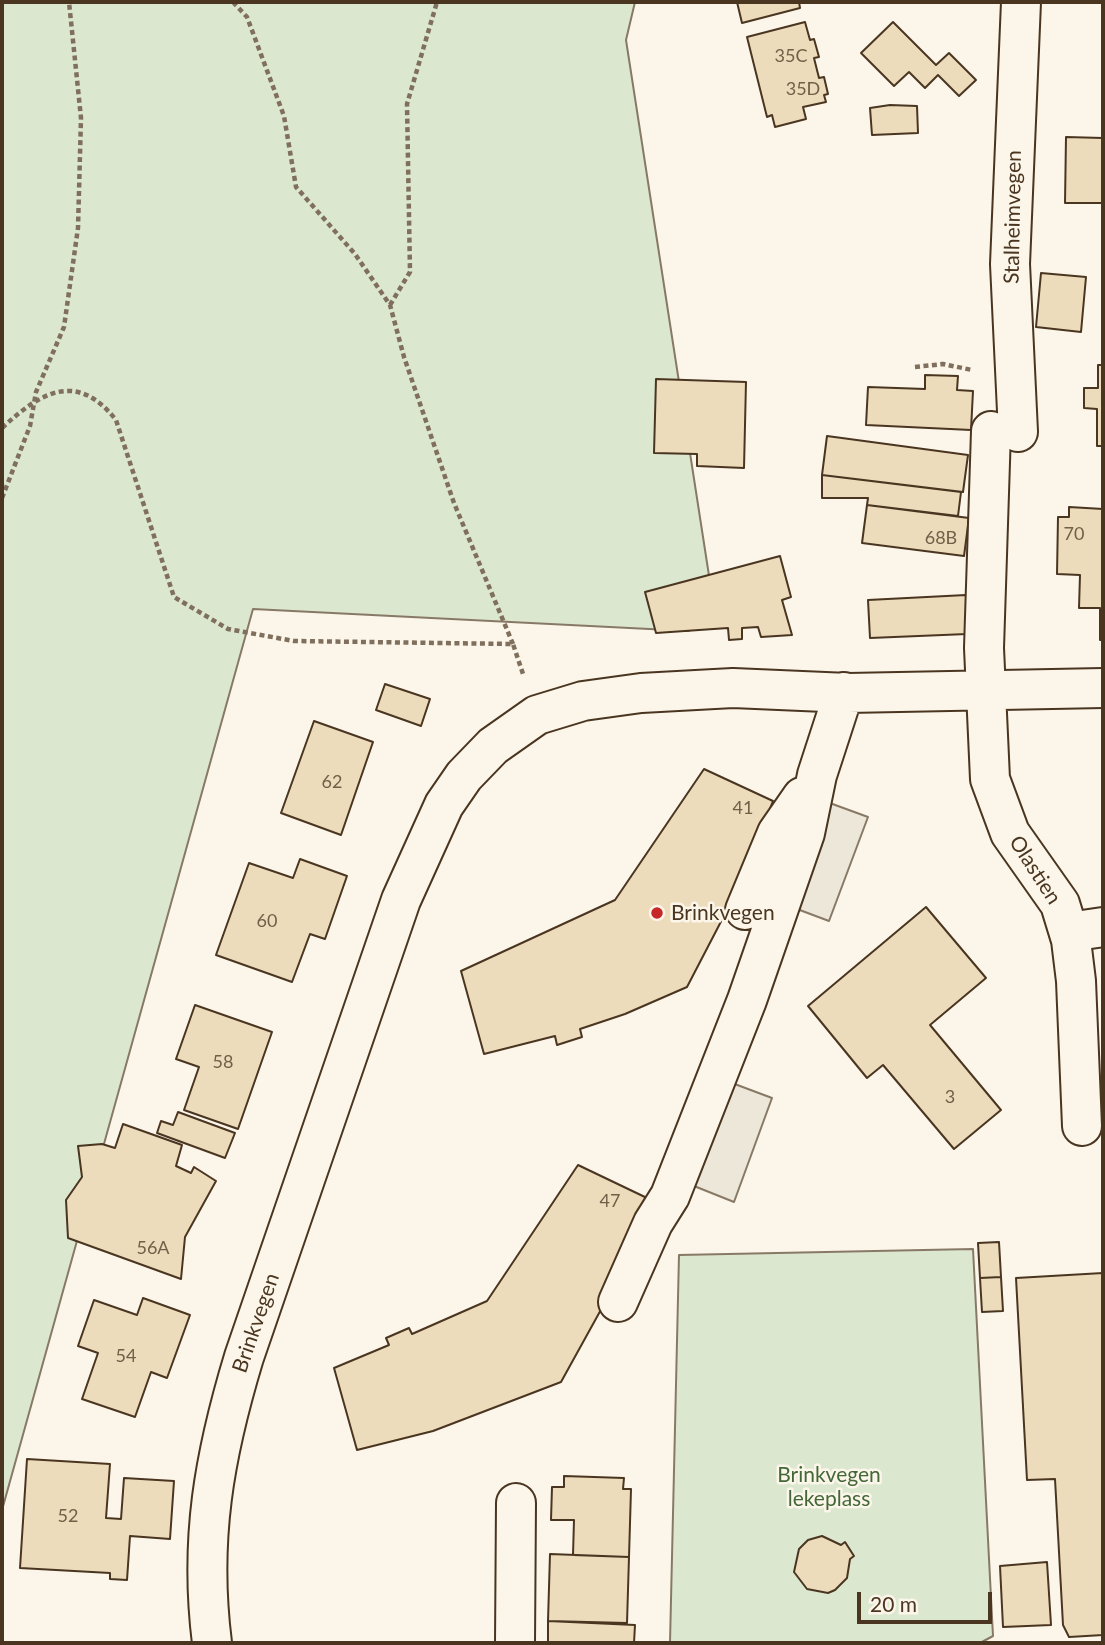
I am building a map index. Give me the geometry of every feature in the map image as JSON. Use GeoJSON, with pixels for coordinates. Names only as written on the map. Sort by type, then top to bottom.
{"type":"FeatureCollection","features":[{"type":"Feature","properties":{"kind":"street","name":"Stalheimvegen"},"geometry":{"type":"LineString","coordinates":[[985,691],[984,648],[1004,431],[1021,2]]}},
{"type":"Feature","properties":{"kind":"street","name":"Brinkvegen"},"geometry":{"type":"LineString","coordinates":[[212,1643],[206,1550],[212,1486],[221,1432],[244,1357],[401,900],[444,805],[464,776],[493,746],[537,715],[583,701],[641,693],[733,688],[844,692],[1103,688]]}},
{"type":"Feature","properties":{"kind":"street","name":"Olastien"},"geometry":{"type":"LineString","coordinates":[[985,691],[990,779],[1010,833],[1060,904],[1086,930],[1076,981],[1082,1126]]}},
{"type":"Feature","properties":{"kind":"street"},"geometry":{"type":"LineString","coordinates":[[618,1302],[653,1223],[670,1196],[743,1012],[805,834],[817,775],[844,692]]}},
{"type":"Feature","properties":{"kind":"street"},"geometry":{"type":"LineString","coordinates":[[745,910],[777,833],[817,775]]}},
{"type":"Feature","properties":{"kind":"street"},"geometry":{"type":"LineString","coordinates":[[515,1643],[516,1503]]}},
{"type":"Feature","properties":{"kind":"path"},"geometry":{"type":"LineString","coordinates":[[2,498],[30,426],[34,403],[64,327],[78,228],[80,118],[69,2]]}},
{"type":"Feature","properties":{"kind":"path"},"geometry":{"type":"LineString","coordinates":[[233,2],[247,17],[284,116],[296,187],[355,254],[390,305],[404,357],[454,503],[513,644],[537,715]]}},
{"type":"Feature","properties":{"kind":"path"},"geometry":{"type":"LineString","coordinates":[[390,305],[410,272],[407,104],[437,2]]}},
{"type":"Feature","properties":{"kind":"path"},"geometry":{"type":"LineString","coordinates":[[915,367],[957,365],[977,373],[1004,431]]}},
{"type":"Feature","properties":{"kind":"path"},"geometry":{"type":"LineString","coordinates":[[2,428],[34,403],[62,390],[83,391],[102,403],[116,420],[174,597],[228,629],[294,641],[513,644]]}},
{"type":"Feature","properties":{"kind":"green space"},"geometry":{"type":"Polygon","coordinates":[[[2,2],[635,2],[626,40],[712,595],[689,631],[253,609],[2,1510],[2,2]]]}},
{"type":"Feature","properties":{"kind":"green space","name":"Brinkvegen lekeplass"},"geometry":{"type":"Polygon","coordinates":[[[973,1249],[993,1636],[980,1643],[670,1643],[679,1255],[973,1249]]]}},
{"type":"Feature","properties":{"kind":"shaded area"},"geometry":{"type":"Polygon","coordinates":[[[827,802],[868,817],[829,921],[789,906],[827,802]]]}},
{"type":"Feature","properties":{"kind":"shaded area"},"geometry":{"type":"Polygon","coordinates":[[[732,1083],[772,1098],[734,1202],[694,1186],[732,1083]]]}},
{"type":"Feature","properties":{"kind":"building"},"geometry":{"type":"Polygon","coordinates":[[[737,2],[799,2],[800,8],[742,23],[737,2]]]}},
{"type":"Feature","properties":{"kind":"building"},"geometry":{"type":"Polygon","coordinates":[[[805,22],[819,57],[814,58],[819,78],[824,77],[828,94],[824,95],[826,102],[803,107],[806,119],[775,127],[772,115],[767,117],[747,37],[805,22]]]}},
{"type":"Feature","properties":{"kind":"building"},"geometry":{"type":"Polygon","coordinates":[[[893,22],[936,65],[949,53],[976,80],[959,96],[938,75],[925,88],[909,72],[894,86],[861,53],[893,22]]]}},
{"type":"Feature","properties":{"kind":"building"},"geometry":{"type":"Polygon","coordinates":[[[890,105],[917,106],[918,133],[872,135],[870,108],[890,105]]]}},
{"type":"Feature","properties":{"kind":"building"},"geometry":{"type":"Polygon","coordinates":[[[1066,137],[1103,138],[1103,203],[1065,203],[1066,137]]]}},
{"type":"Feature","properties":{"kind":"building"},"geometry":{"type":"Polygon","coordinates":[[[1041,273],[1086,277],[1081,332],[1036,327],[1041,273]]]}},
{"type":"Feature","properties":{"kind":"building"},"geometry":{"type":"Polygon","coordinates":[[[1098,365],[1103,365],[1103,446],[1097,446],[1097,409],[1084,408],[1084,388],[1098,388],[1098,365]]]}},
{"type":"Feature","properties":{"kind":"building"},"geometry":{"type":"Polygon","coordinates":[[[925,375],[958,376],[957,390],[973,391],[971,430],[866,425],[868,387],[925,389],[925,375]]]}},
{"type":"Feature","properties":{"kind":"building"},"geometry":{"type":"Polygon","coordinates":[[[656,379],[746,382],[744,468],[697,466],[697,454],[654,453],[656,379]]]}},
{"type":"Feature","properties":{"kind":"building"},"geometry":{"type":"Polygon","coordinates":[[[827,436],[968,455],[963,492],[822,475],[827,436]]]}},
{"type":"Feature","properties":{"kind":"building"},"geometry":{"type":"Polygon","coordinates":[[[822,475],[961,492],[958,516],[867,505],[868,498],[822,498],[822,475]]]}},
{"type":"Feature","properties":{"kind":"building"},"geometry":{"type":"Polygon","coordinates":[[[867,505],[969,518],[964,556],[862,543],[867,505]]]}},
{"type":"Feature","properties":{"kind":"building"},"geometry":{"type":"Polygon","coordinates":[[[1069,507],[1103,509],[1103,640],[1100,640],[1100,608],[1079,608],[1080,575],[1057,574],[1058,517],[1069,517],[1069,507]]]}},
{"type":"Feature","properties":{"kind":"building"},"geometry":{"type":"Polygon","coordinates":[[[780,556],[791,597],[782,600],[792,635],[761,637],[758,627],[742,628],[742,639],[729,640],[728,628],[656,633],[645,592],[780,556]]]}},
{"type":"Feature","properties":{"kind":"building"},"geometry":{"type":"Polygon","coordinates":[[[966,595],[967,634],[870,638],[868,600],[966,595]]]}},
{"type":"Feature","properties":{"kind":"building"},"geometry":{"type":"Polygon","coordinates":[[[385,684],[430,699],[421,726],[376,710],[385,684]]]}},
{"type":"Feature","properties":{"kind":"building"},"geometry":{"type":"Polygon","coordinates":[[[314,721],[373,742],[341,835],[281,813],[314,721]]]}},
{"type":"Feature","properties":{"kind":"building","name":"Brinkvegen"},"geometry":{"type":"Polygon","coordinates":[[[704,769],[773,801],[740,885],[687,987],[625,1014],[580,1029],[582,1037],[557,1045],[555,1036],[484,1054],[461,971],[615,900],[704,769]]]}},
{"type":"Feature","properties":{"kind":"building"},"geometry":{"type":"Polygon","coordinates":[[[300,859],[347,876],[325,939],[310,934],[292,982],[216,955],[249,863],[293,878],[300,859]]]}},
{"type":"Feature","properties":{"kind":"building"},"geometry":{"type":"Polygon","coordinates":[[[926,907],[986,978],[930,1025],[1001,1110],[954,1149],[883,1065],[867,1078],[808,1006],[926,907]]]}},
{"type":"Feature","properties":{"kind":"building"},"geometry":{"type":"Polygon","coordinates":[[[195,1005],[272,1032],[238,1129],[184,1110],[199,1067],[176,1059],[195,1005]]]}},
{"type":"Feature","properties":{"kind":"building"},"geometry":{"type":"Polygon","coordinates":[[[178,1112],[235,1133],[225,1158],[157,1133],[161,1121],[173,1125],[178,1112]]]}},
{"type":"Feature","properties":{"kind":"building"},"geometry":{"type":"Polygon","coordinates":[[[123,1124],[182,1145],[176,1166],[191,1173],[194,1167],[216,1181],[185,1237],[181,1279],[68,1238],[66,1200],[82,1177],[78,1146],[102,1144],[115,1148],[123,1124]]]}},
{"type":"Feature","properties":{"kind":"building"},"geometry":{"type":"Polygon","coordinates":[[[578,1165],[647,1198],[603,1306],[561,1382],[433,1431],[357,1450],[334,1368],[389,1345],[386,1338],[409,1328],[412,1334],[487,1301],[578,1165]]]}},
{"type":"Feature","properties":{"kind":"building"},"geometry":{"type":"Polygon","coordinates":[[[999,1242],[1001,1277],[980,1278],[978,1243],[999,1242]]]}},
{"type":"Feature","properties":{"kind":"building"},"geometry":{"type":"Polygon","coordinates":[[[1103,1273],[1103,1635],[1069,1637],[1063,1625],[1055,1479],[1027,1480],[1016,1278],[1103,1273]]]}},
{"type":"Feature","properties":{"kind":"building"},"geometry":{"type":"Polygon","coordinates":[[[1001,1277],[1003,1311],[982,1312],[980,1278],[1001,1277]]]}},
{"type":"Feature","properties":{"kind":"building"},"geometry":{"type":"Polygon","coordinates":[[[143,1298],[190,1315],[167,1378],[151,1372],[135,1417],[82,1399],[98,1353],[78,1346],[94,1300],[137,1315],[143,1298]]]}},
{"type":"Feature","properties":{"kind":"building"},"geometry":{"type":"Polygon","coordinates":[[[27,1459],[110,1464],[106,1518],[121,1519],[124,1478],[174,1481],[170,1539],[130,1536],[127,1580],[110,1579],[110,1573],[20,1568],[27,1459]]]}},
{"type":"Feature","properties":{"kind":"building"},"geometry":{"type":"Polygon","coordinates":[[[564,1476],[624,1478],[623,1489],[631,1489],[629,1557],[573,1555],[574,1520],[551,1520],[552,1487],[564,1487],[564,1476]]]}},
{"type":"Feature","properties":{"kind":"building"},"geometry":{"type":"Polygon","coordinates":[[[822,1536],[841,1545],[845,1542],[854,1556],[850,1559],[847,1578],[828,1593],[807,1589],[794,1572],[799,1549],[808,1540],[822,1536]]]}},
{"type":"Feature","properties":{"kind":"building"},"geometry":{"type":"Polygon","coordinates":[[[550,1554],[629,1557],[627,1623],[548,1621],[550,1554]]]}},
{"type":"Feature","properties":{"kind":"building"},"geometry":{"type":"Polygon","coordinates":[[[1047,1562],[1051,1625],[1003,1627],[1000,1566],[1047,1562]]]}},
{"type":"Feature","properties":{"kind":"building"},"geometry":{"type":"Polygon","coordinates":[[[548,1621],[635,1625],[634,1643],[548,1643],[548,1621]]]}},
{"type":"Feature","properties":{"kind":"place","name":"Brinkvegen"},"geometry":{"type":"Point","coordinates":[657,913]}}]}
